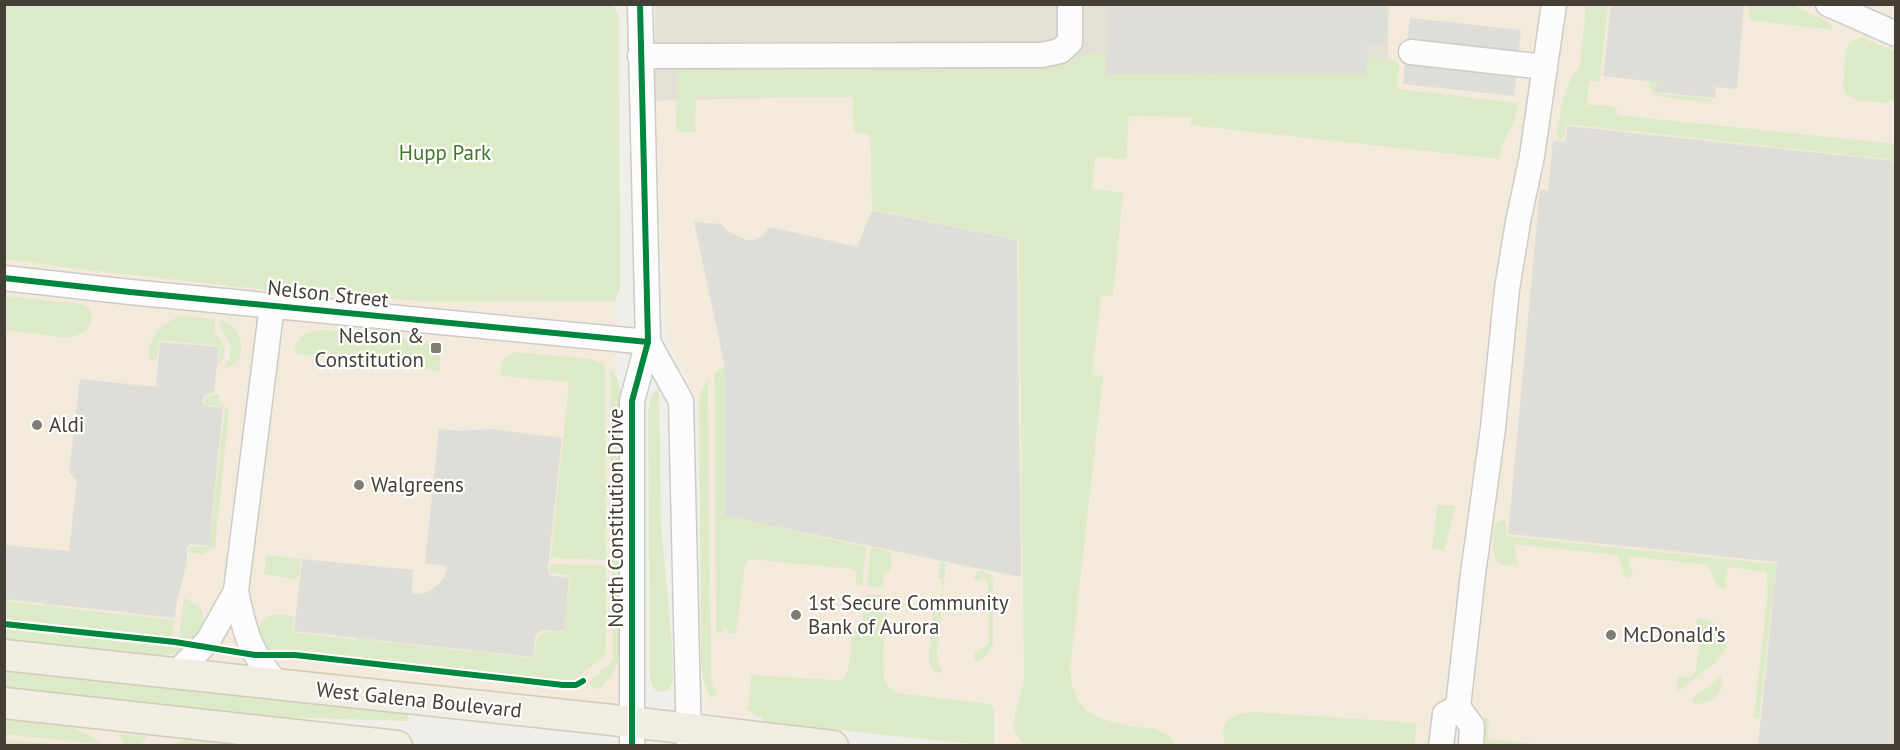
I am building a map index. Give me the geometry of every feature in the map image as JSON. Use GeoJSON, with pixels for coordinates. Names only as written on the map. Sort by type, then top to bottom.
{"type":"FeatureCollection","features":[{"type":"Feature","properties":{"kind":"main road","name":"West Galena Boulevard"},"geometry":{"type":"LineString","coordinates":[[4,655],[278,685],[632,734],[833,746]]}},
{"type":"Feature","properties":{"kind":"main road"},"geometry":{"type":"LineString","coordinates":[[4,703],[397,746]]}},
{"type":"Feature","properties":{"kind":"street","name":"North Constitution Drive"},"geometry":{"type":"LineString","coordinates":[[632,734],[632,401],[648,342],[640,4]]}},
{"type":"Feature","properties":{"kind":"street"},"geometry":{"type":"LineString","coordinates":[[640,56],[1042,55],[1060,51],[1070,42],[1070,4]]}},
{"type":"Feature","properties":{"kind":"street"},"geometry":{"type":"LineString","coordinates":[[1471,746],[1472,726],[1458,707],[1493,428],[1507,289],[1532,156],[1554,4]]}},
{"type":"Feature","properties":{"kind":"street"},"geometry":{"type":"LineString","coordinates":[[1828,4],[1896,34]]}},
{"type":"Feature","properties":{"kind":"street"},"geometry":{"type":"LineString","coordinates":[[1411,52],[1545,67]]}},
{"type":"Feature","properties":{"kind":"street","name":"Nelson Street"},"geometry":{"type":"LineString","coordinates":[[4,278],[648,342]]}},
{"type":"Feature","properties":{"kind":"street"},"geometry":{"type":"LineString","coordinates":[[272,306],[236,591],[243,626],[250,646],[261,666],[278,685]]}},
{"type":"Feature","properties":{"kind":"street","name":"North Constitution Drive"},"geometry":{"type":"LineString","coordinates":[[648,342],[681,401],[688,738]]}},
{"type":"Feature","properties":{"kind":"street"},"geometry":{"type":"LineString","coordinates":[[175,674],[208,641],[236,591]]}},
{"type":"Feature","properties":{"kind":"street"},"geometry":{"type":"LineString","coordinates":[[1441,746],[1445,714],[1458,707]]}},
{"type":"Feature","properties":{"kind":"shaded area"},"geometry":{"type":"Polygon","coordinates":[[[655,5],[1389,5],[1388,82],[655,101],[655,5]]]}},
{"type":"Feature","properties":{"kind":"shaded area"},"geometry":{"type":"Polygon","coordinates":[[[1106,5],[1387,5],[1387,43],[1367,43],[1367,73],[1107,74],[1106,5]]]}},
{"type":"Feature","properties":{"kind":"shaded area"},"geometry":{"type":"Polygon","coordinates":[[[1389,5],[1895,5],[1895,745],[997,746],[705,712],[697,400],[666,335],[655,101],[1388,81],[1389,5]]]}},
{"type":"Feature","properties":{"kind":"shaded area"},"geometry":{"type":"Polygon","coordinates":[[[1611,5],[1744,5],[1737,89],[1716,87],[1715,98],[1656,92],[1657,82],[1603,76],[1611,5]]]}},
{"type":"Feature","properties":{"kind":"shaded area"},"geometry":{"type":"Polygon","coordinates":[[[1410,18],[1521,30],[1514,96],[1403,84],[1410,18]]]}},
{"type":"Feature","properties":{"kind":"shaded area"},"geometry":{"type":"Polygon","coordinates":[[[1567,126],[1895,161],[1895,745],[1758,745],[1777,562],[1508,534],[1540,190],[1548,191],[1553,141],[1566,142],[1567,126]]]}},
{"type":"Feature","properties":{"kind":"shaded area"},"geometry":{"type":"Polygon","coordinates":[[[872,210],[1017,240],[1021,577],[725,516],[725,367],[694,222],[721,224],[729,232],[747,240],[754,240],[763,235],[770,227],[857,247],[872,210]]]}},
{"type":"Feature","properties":{"kind":"shaded area"},"geometry":{"type":"Polygon","coordinates":[[[5,259],[277,291],[436,302],[615,301],[621,709],[5,641],[5,259]]]}},
{"type":"Feature","properties":{"kind":"shaded area"},"geometry":{"type":"Polygon","coordinates":[[[160,342],[219,347],[214,392],[204,396],[202,401],[204,405],[211,407],[223,407],[209,546],[190,544],[187,547],[187,562],[175,618],[5,599],[5,545],[69,551],[77,480],[69,473],[80,379],[156,387],[160,342]]]}},
{"type":"Feature","properties":{"kind":"shaded area"},"geometry":{"type":"Polygon","coordinates":[[[439,429],[460,431],[491,429],[562,438],[548,568],[549,575],[569,578],[564,631],[543,630],[537,633],[533,657],[294,631],[302,559],[413,570],[412,593],[419,594],[438,585],[444,577],[446,566],[425,563],[439,429]]]}},
{"type":"Feature","properties":{"kind":"shaded area"},"geometry":{"type":"Polygon","coordinates":[[[5,714],[283,745],[5,745],[5,714]]]}},
{"type":"Feature","properties":{"kind":"green space","name":"Hupp Park"},"geometry":{"type":"Polygon","coordinates":[[[5,5],[613,5],[619,16],[620,289],[615,301],[436,302],[277,291],[5,259],[5,5]]]}},
{"type":"Feature","properties":{"kind":"green space"},"geometry":{"type":"Polygon","coordinates":[[[1586,5],[1608,5],[1600,82],[1589,81],[1587,105],[1613,106],[1617,110],[1617,115],[1895,144],[1895,160],[1566,124],[1564,136],[1560,140],[1557,135],[1563,101],[1570,80],[1580,65],[1586,5]]]}},
{"type":"Feature","properties":{"kind":"green space"},"geometry":{"type":"Polygon","coordinates":[[[1750,5],[1792,5],[1829,22],[1833,30],[1749,20],[1750,5]]]}},
{"type":"Feature","properties":{"kind":"green space"},"geometry":{"type":"Polygon","coordinates":[[[1862,38],[1895,51],[1895,98],[1887,103],[1858,101],[1846,94],[1843,85],[1846,49],[1851,42],[1862,38]]]}},
{"type":"Feature","properties":{"kind":"green space"},"geometry":{"type":"Polygon","coordinates":[[[1096,51],[1105,54],[1106,75],[1367,74],[1368,58],[1385,58],[1397,62],[1399,66],[1397,89],[1518,103],[1500,159],[1191,125],[1191,117],[1129,116],[1126,159],[1095,157],[1092,189],[1123,193],[1113,296],[1101,295],[1092,375],[1103,376],[1070,670],[1072,685],[1082,706],[1090,712],[1110,721],[1157,730],[1172,738],[1174,745],[1027,745],[1019,739],[1015,731],[1015,715],[1024,681],[1019,240],[872,209],[870,134],[854,133],[853,97],[696,97],[695,132],[676,132],[677,71],[1044,70],[1096,51]]]}},
{"type":"Feature","properties":{"kind":"green space"},"geometry":{"type":"Polygon","coordinates":[[[1658,71],[1656,93],[1712,99],[1712,103],[1657,96],[1650,88],[1648,79],[1658,71]]]}},
{"type":"Feature","properties":{"kind":"green space"},"geometry":{"type":"Polygon","coordinates":[[[5,296],[81,304],[90,309],[90,325],[79,335],[68,338],[5,330],[5,296]]]}},
{"type":"Feature","properties":{"kind":"green space"},"geometry":{"type":"Polygon","coordinates":[[[181,316],[215,319],[215,333],[223,344],[225,353],[218,364],[220,346],[158,340],[157,358],[153,360],[149,358],[151,344],[157,332],[168,322],[181,316]]]}},
{"type":"Feature","properties":{"kind":"green space"},"geometry":{"type":"Polygon","coordinates":[[[221,320],[229,323],[235,329],[242,346],[238,361],[232,366],[223,368],[231,354],[227,338],[220,329],[221,320]]]}},
{"type":"Feature","properties":{"kind":"green space"},"geometry":{"type":"Polygon","coordinates":[[[318,330],[442,343],[439,371],[298,354],[295,350],[296,343],[305,334],[318,330]]]}},
{"type":"Feature","properties":{"kind":"green space"},"geometry":{"type":"Polygon","coordinates":[[[514,352],[590,359],[605,364],[606,560],[551,557],[569,382],[503,376],[500,372],[503,360],[514,352]]]}},
{"type":"Feature","properties":{"kind":"green space"},"geometry":{"type":"Polygon","coordinates":[[[727,366],[726,516],[866,547],[862,586],[856,586],[856,573],[853,569],[750,559],[745,565],[736,633],[728,633],[728,628],[723,628],[723,633],[716,633],[714,373],[727,366]]]}},
{"type":"Feature","properties":{"kind":"green space"},"geometry":{"type":"Polygon","coordinates":[[[610,369],[617,378],[621,394],[621,646],[614,671],[597,690],[589,682],[613,661],[610,369]]]}},
{"type":"Feature","properties":{"kind":"green space"},"geometry":{"type":"Polygon","coordinates":[[[708,379],[711,676],[718,694],[711,698],[703,680],[701,662],[699,401],[708,379]]]}},
{"type":"Feature","properties":{"kind":"green space"},"geometry":{"type":"Polygon","coordinates":[[[659,388],[661,522],[673,681],[669,690],[659,692],[653,688],[650,678],[648,412],[652,395],[659,388]]]}},
{"type":"Feature","properties":{"kind":"green space"},"geometry":{"type":"Polygon","coordinates":[[[220,395],[218,400],[229,410],[215,548],[202,554],[188,553],[189,546],[209,547],[225,407],[207,405],[205,402],[206,397],[220,395]]]}},
{"type":"Feature","properties":{"kind":"green space"},"geometry":{"type":"Polygon","coordinates":[[[1437,505],[1456,506],[1444,550],[1432,549],[1437,505]]]}},
{"type":"Feature","properties":{"kind":"green space"},"geometry":{"type":"Polygon","coordinates":[[[1502,520],[1506,522],[1506,536],[1775,564],[1759,718],[1754,716],[1768,590],[1766,589],[1767,572],[1728,567],[1725,589],[1718,586],[1708,565],[1628,556],[1633,577],[1628,579],[1618,555],[1513,544],[1518,564],[1508,566],[1497,560],[1493,547],[1495,524],[1502,520]]]}},
{"type":"Feature","properties":{"kind":"green space"},"geometry":{"type":"Polygon","coordinates":[[[871,548],[886,550],[891,555],[891,572],[884,572],[883,588],[867,586],[871,548]]]}},
{"type":"Feature","properties":{"kind":"green space"},"geometry":{"type":"Polygon","coordinates":[[[267,555],[300,559],[299,576],[295,579],[264,574],[267,555]]]}},
{"type":"Feature","properties":{"kind":"green space"},"geometry":{"type":"Polygon","coordinates":[[[941,563],[946,564],[937,655],[941,673],[932,668],[929,658],[934,600],[941,600],[943,579],[938,578],[941,563]]]}},
{"type":"Feature","properties":{"kind":"green space"},"geometry":{"type":"Polygon","coordinates":[[[550,564],[606,566],[606,654],[576,679],[568,681],[289,651],[265,652],[259,639],[261,622],[270,616],[282,614],[294,618],[292,632],[357,640],[359,620],[371,621],[369,640],[534,658],[539,635],[551,631],[564,632],[570,576],[550,573],[550,564]]]}},
{"type":"Feature","properties":{"kind":"green space"},"geometry":{"type":"Polygon","coordinates":[[[977,572],[989,574],[993,581],[993,644],[987,655],[977,661],[974,654],[989,643],[988,583],[983,576],[975,582],[973,579],[977,572]]]}},
{"type":"Feature","properties":{"kind":"green space"},"geometry":{"type":"Polygon","coordinates":[[[56,591],[54,607],[175,620],[172,638],[5,619],[5,601],[45,606],[47,594],[56,591]]]}},
{"type":"Feature","properties":{"kind":"green space"},"geometry":{"type":"Polygon","coordinates":[[[866,594],[888,596],[883,655],[886,684],[897,693],[990,704],[994,709],[994,744],[952,742],[763,722],[763,717],[757,716],[745,707],[749,707],[751,675],[843,679],[849,663],[851,630],[857,630],[862,624],[866,594]]]}},
{"type":"Feature","properties":{"kind":"green space"},"geometry":{"type":"Polygon","coordinates":[[[184,598],[197,606],[204,616],[203,628],[196,641],[179,638],[184,598]]]}},
{"type":"Feature","properties":{"kind":"green space"},"geometry":{"type":"Polygon","coordinates":[[[1697,618],[1718,626],[1724,634],[1727,646],[1716,662],[1676,693],[1678,677],[1689,678],[1696,670],[1699,645],[1695,641],[1697,618]]]}},
{"type":"Feature","properties":{"kind":"green space"},"geometry":{"type":"Polygon","coordinates":[[[5,628],[186,649],[166,655],[145,656],[54,646],[5,640],[5,628]]]}},
{"type":"Feature","properties":{"kind":"green space"},"geometry":{"type":"Polygon","coordinates":[[[5,669],[408,712],[408,721],[236,716],[5,692],[5,669]]]}},
{"type":"Feature","properties":{"kind":"green space"},"geometry":{"type":"Polygon","coordinates":[[[1721,676],[1722,688],[1717,696],[1707,702],[1695,704],[1691,700],[1721,676]]]}},
{"type":"Feature","properties":{"kind":"green space"},"geometry":{"type":"Polygon","coordinates":[[[1254,712],[1417,723],[1414,746],[1226,745],[1223,730],[1228,720],[1239,714],[1254,712]]]}},
{"type":"Feature","properties":{"kind":"green space"},"geometry":{"type":"Polygon","coordinates":[[[1485,717],[1489,719],[1488,739],[1545,745],[1479,746],[1481,720],[1485,717]]]}},
{"type":"Feature","properties":{"kind":"green space"},"geometry":{"type":"Polygon","coordinates":[[[5,719],[43,722],[67,727],[90,736],[100,744],[5,734],[5,719]]]}},
{"type":"Feature","properties":{"kind":"green space"},"geometry":{"type":"Polygon","coordinates":[[[119,734],[147,736],[141,745],[124,745],[119,734]]]}},
{"type":"Feature","properties":{"kind":"green space"},"geometry":{"type":"Polygon","coordinates":[[[5,740],[60,745],[5,745],[5,740]]]}},
{"type":"Feature","properties":{"kind":"green space"},"geometry":{"type":"Polygon","coordinates":[[[184,740],[251,745],[171,745],[184,740]]]}},
{"type":"Feature","properties":{"kind":"cycle path"},"geometry":{"type":"LineString","coordinates":[[632,746],[632,401],[648,342],[640,4]]}},
{"type":"Feature","properties":{"kind":"cycle path"},"geometry":{"type":"LineString","coordinates":[[4,278],[648,342]]}},
{"type":"Feature","properties":{"kind":"cycle path"},"geometry":{"type":"LineString","coordinates":[[4,624],[175,642],[255,655],[295,655],[563,685],[576,685],[583,681]]}},
{"type":"Feature","properties":{"kind":"place","name":"Nelson & Constitution"},"geometry":{"type":"Point","coordinates":[436,348]}},
{"type":"Feature","properties":{"kind":"place","name":"Aldi"},"geometry":{"type":"Point","coordinates":[37,425]}},
{"type":"Feature","properties":{"kind":"place","name":"Walgreens"},"geometry":{"type":"Point","coordinates":[359,485]}},
{"type":"Feature","properties":{"kind":"place","name":"1st Secure Community Bank of Aurora"},"geometry":{"type":"Point","coordinates":[796,615]}},
{"type":"Feature","properties":{"kind":"place","name":"McDonald's"},"geometry":{"type":"Point","coordinates":[1611,635]}}]}
